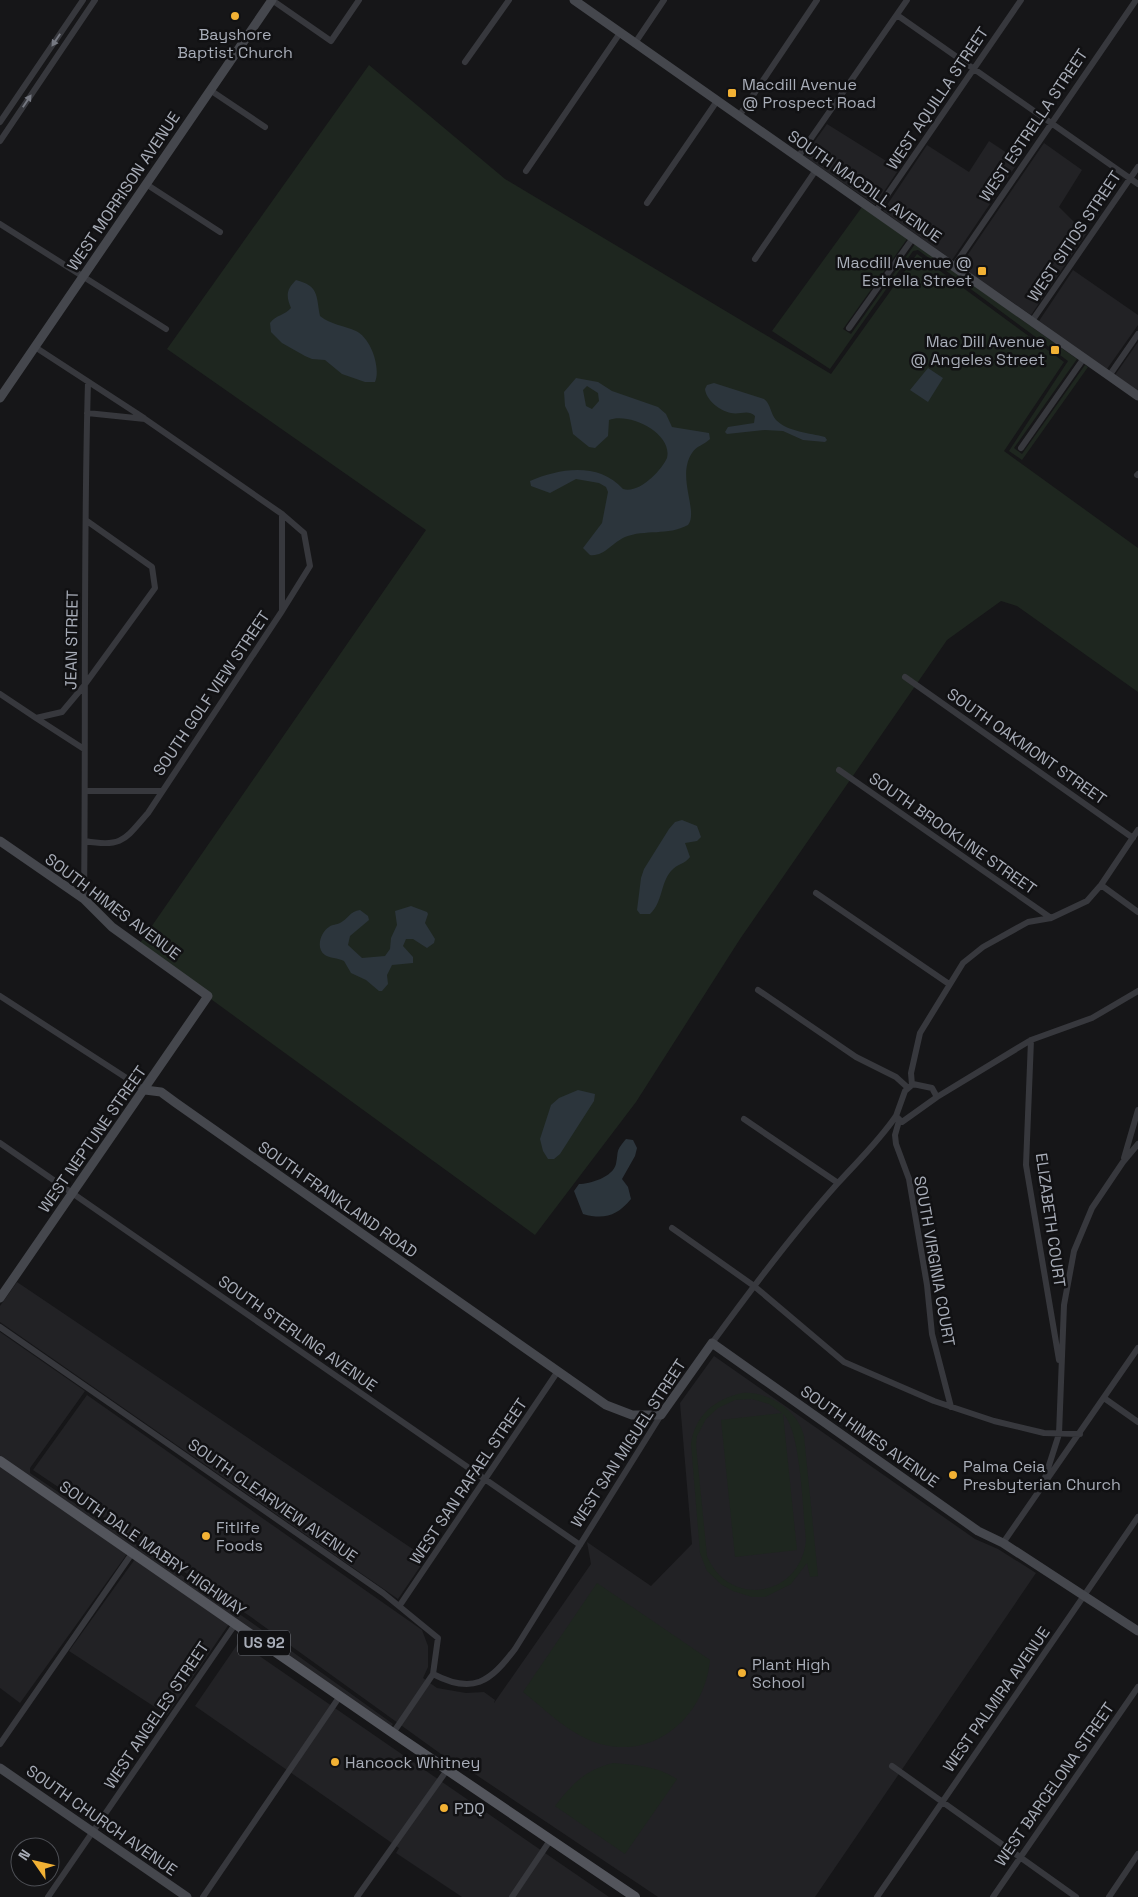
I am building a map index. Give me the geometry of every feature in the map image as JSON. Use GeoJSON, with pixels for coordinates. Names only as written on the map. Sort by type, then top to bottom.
{"type":"FeatureCollection","features":[{"type":"Feature","properties":{"kind":"main road","name":"SOUTH DALE MABRY HIGHWAY"},"geometry":{"type":"LineString","coordinates":[[0,1461],[446,1770],[635,1897]]}},
{"type":"Feature","properties":{"kind":"street"},"geometry":{"type":"LineString","coordinates":[[0,122],[83,0]]}},
{"type":"Feature","properties":{"kind":"street"},"geometry":{"type":"LineString","coordinates":[[0,141],[95,0]]}},
{"type":"Feature","properties":{"kind":"street"},"geometry":{"type":"LineString","coordinates":[[272,0],[331,41],[359,0]]}},
{"type":"Feature","properties":{"kind":"street","name":"WEST MORRISON AVENUE"},"geometry":{"type":"LineString","coordinates":[[0,398],[272,0]]}},
{"type":"Feature","properties":{"kind":"street"},"geometry":{"type":"LineString","coordinates":[[466,62],[509,0]]}},
{"type":"Feature","properties":{"kind":"street","name":"SOUTH MACDILL AVENUE"},"geometry":{"type":"LineString","coordinates":[[574,0],[1138,396]]}},
{"type":"Feature","properties":{"kind":"street"},"geometry":{"type":"LineString","coordinates":[[635,44],[664,0]]}},
{"type":"Feature","properties":{"kind":"street"},"geometry":{"type":"LineString","coordinates":[[739,116],[817,0]]}},
{"type":"Feature","properties":{"kind":"street"},"geometry":{"type":"LineString","coordinates":[[798,157],[907,0]]}},
{"type":"Feature","properties":{"kind":"street","name":"WEST AQUILLA STREET"},"geometry":{"type":"LineString","coordinates":[[876,212],[1021,0]]}},
{"type":"Feature","properties":{"kind":"street","name":"WEST ESTRELLA STREET"},"geometry":{"type":"LineString","coordinates":[[954,266],[1136,0]]}},
{"type":"Feature","properties":{"kind":"street"},"geometry":{"type":"LineString","coordinates":[[897,15],[1138,184]]}},
{"type":"Feature","properties":{"kind":"street"},"geometry":{"type":"LineString","coordinates":[[526,171],[620,33]]}},
{"type":"Feature","properties":{"kind":"street"},"geometry":{"type":"LineString","coordinates":[[210,90],[265,127]]}},
{"type":"Feature","properties":{"kind":"street"},"geometry":{"type":"LineString","coordinates":[[647,203],[717,101]]}},
{"type":"Feature","properties":{"kind":"street","name":"WEST SITIOS STREET"},"geometry":{"type":"LineString","coordinates":[[1032,321],[1138,167]]}},
{"type":"Feature","properties":{"kind":"street"},"geometry":{"type":"LineString","coordinates":[[755,259],[816,170]]}},
{"type":"Feature","properties":{"kind":"street"},"geometry":{"type":"LineString","coordinates":[[146,184],[220,232]]}},
{"type":"Feature","properties":{"kind":"street"},"geometry":{"type":"LineString","coordinates":[[0,224],[166,329]]}},
{"type":"Feature","properties":{"kind":"street"},"geometry":{"type":"LineString","coordinates":[[849,328],[913,238]]}},
{"type":"Feature","properties":{"kind":"street"},"geometry":{"type":"LineString","coordinates":[[1109,376],[1138,334]]}},
{"type":"Feature","properties":{"kind":"street","name":"SOUTH GOLF VIEW STREET"},"geometry":{"type":"LineString","coordinates":[[35,347],[145,419],[282,514],[304,533],[310,566],[148,813],[123,841],[103,844],[85,841]]}},
{"type":"Feature","properties":{"kind":"street"},"geometry":{"type":"LineString","coordinates":[[1021,448],[1084,358]]}},
{"type":"Feature","properties":{"kind":"street","name":"JEAN STREET"},"geometry":{"type":"LineString","coordinates":[[84,899],[86,791],[84,687],[88,382]]}},
{"type":"Feature","properties":{"kind":"street","name":"SOUTH GOLF VIEW STREET"},"geometry":{"type":"LineString","coordinates":[[87,413],[145,419]]}},
{"type":"Feature","properties":{"kind":"street","name":"SOUTH GOLF VIEW STREET"},"geometry":{"type":"LineString","coordinates":[[282,514],[282,611]]}},
{"type":"Feature","properties":{"kind":"street"},"geometry":{"type":"LineString","coordinates":[[36,718],[62,712],[84,687],[155,588],[152,567],[87,521]]}},
{"type":"Feature","properties":{"kind":"street","name":"SOUTH OAKMONT STREET"},"geometry":{"type":"LineString","coordinates":[[905,676],[1133,838]]}},
{"type":"Feature","properties":{"kind":"street"},"geometry":{"type":"LineString","coordinates":[[0,694],[84,748]]}},
{"type":"Feature","properties":{"kind":"street","name":"SOUTH BROOKLINE STREET"},"geometry":{"type":"LineString","coordinates":[[839,770],[1052,918]]}},
{"type":"Feature","properties":{"kind":"street","name":"SOUTH GOLF VIEW STREET"},"geometry":{"type":"LineString","coordinates":[[86,791],[162,791]]}},
{"type":"Feature","properties":{"kind":"street"},"geometry":{"type":"LineString","coordinates":[[1138,830],[1101,885],[1087,901],[1052,918],[1028,922],[982,948],[963,963],[920,1034],[910,1086],[898,1119],[904,1121],[937,1096],[1031,1040],[1092,1018],[1138,991]]}},
{"type":"Feature","properties":{"kind":"street","name":"SOUTH HIMES AVENUE"},"geometry":{"type":"LineString","coordinates":[[1,844],[84,899],[112,927],[208,996]]}},
{"type":"Feature","properties":{"kind":"street"},"geometry":{"type":"LineString","coordinates":[[1101,885],[1138,912]]}},
{"type":"Feature","properties":{"kind":"street"},"geometry":{"type":"LineString","coordinates":[[816,893],[949,984]]}},
{"type":"Feature","properties":{"kind":"street"},"geometry":{"type":"LineString","coordinates":[[758,990],[856,1057],[910,1086],[932,1088],[937,1096]]}},
{"type":"Feature","properties":{"kind":"street","name":"SOUTH FRANKLAND ROAD"},"geometry":{"type":"LineString","coordinates":[[0,996],[145,1090],[160,1092],[168,1097],[606,1405],[632,1415],[661,1415]]}},
{"type":"Feature","properties":{"kind":"street","name":"WEST NEPTUNE STREET"},"geometry":{"type":"LineString","coordinates":[[0,1298],[208,996]]}},
{"type":"Feature","properties":{"kind":"street","name":"ELIZABETH COURT"},"geometry":{"type":"LineString","coordinates":[[1031,1040],[1026,1165],[1062,1376]]}},
{"type":"Feature","properties":{"kind":"street"},"geometry":{"type":"LineString","coordinates":[[1123,1162],[1138,1110]]}},
{"type":"Feature","properties":{"kind":"street"},"geometry":{"type":"LineString","coordinates":[[744,1119],[838,1183]]}},
{"type":"Feature","properties":{"kind":"street","name":"WEST SAN MIGUEL STREET"},"geometry":{"type":"LineString","coordinates":[[433,1674],[447,1682],[468,1686],[485,1681],[499,1670],[516,1649],[661,1415],[712,1343],[754,1286],[838,1183],[898,1119]]}},
{"type":"Feature","properties":{"kind":"street","name":"SOUTH VIRGINIA COURT"},"geometry":{"type":"LineString","coordinates":[[898,1119],[895,1135],[896,1144],[909,1179],[927,1285],[932,1334],[951,1407]]}},
{"type":"Feature","properties":{"kind":"street","name":"SOUTH STERLING AVENUE"},"geometry":{"type":"LineString","coordinates":[[0,1143],[74,1192],[485,1481],[580,1545]]}},
{"type":"Feature","properties":{"kind":"street"},"geometry":{"type":"LineString","coordinates":[[1043,1484],[1059,1434],[1064,1308],[1074,1251],[1092,1208],[1123,1162],[1138,1144]]}},
{"type":"Feature","properties":{"kind":"street"},"geometry":{"type":"LineString","coordinates":[[672,1228],[754,1286],[844,1362],[951,1407],[1044,1433],[1080,1434]]}},
{"type":"Feature","properties":{"kind":"street","name":"ELIZABETH COURT"},"geometry":{"type":"LineString","coordinates":[[1052,1314],[1064,1308]]}},
{"type":"Feature","properties":{"kind":"street","name":"SOUTH CLEARVIEW AVENUE"},"geometry":{"type":"LineString","coordinates":[[0,1327],[400,1605],[438,1638],[433,1674],[393,1733]]}},
{"type":"Feature","properties":{"kind":"street","name":"SOUTH HIMES AVENUE"},"geometry":{"type":"LineString","coordinates":[[712,1343],[978,1531],[1003,1543],[1138,1631]]}},
{"type":"Feature","properties":{"kind":"street"},"geometry":{"type":"LineString","coordinates":[[1003,1543],[1138,1348]]}},
{"type":"Feature","properties":{"kind":"street","name":"WEST SAN RAFAEL STREET"},"geometry":{"type":"LineString","coordinates":[[400,1605],[558,1371]]}},
{"type":"Feature","properties":{"kind":"street"},"geometry":{"type":"LineString","coordinates":[[1104,1398],[1138,1422]]}},
{"type":"Feature","properties":{"kind":"street","name":"WEST PALMIRA AVENUE"},"geometry":{"type":"LineString","coordinates":[[877,1897],[1138,1517]]}},
{"type":"Feature","properties":{"kind":"street"},"geometry":{"type":"LineString","coordinates":[[0,1744],[132,1552]]}},
{"type":"Feature","properties":{"kind":"street","name":"WEST ANGELES STREET"},"geometry":{"type":"LineString","coordinates":[[48,1897],[236,1623]]}},
{"type":"Feature","properties":{"kind":"street","name":"WEST BARCELONA STREET"},"geometry":{"type":"LineString","coordinates":[[993,1897],[1138,1686]]}},
{"type":"Feature","properties":{"kind":"street"},"geometry":{"type":"LineString","coordinates":[[203,1897],[340,1696]]}},
{"type":"Feature","properties":{"kind":"street"},"geometry":{"type":"LineString","coordinates":[[892,1766],[1076,1897]]}},
{"type":"Feature","properties":{"kind":"street","name":"SOUTH CHURCH AVENUE"},"geometry":{"type":"LineString","coordinates":[[0,1768],[187,1897]]}},
{"type":"Feature","properties":{"kind":"street"},"geometry":{"type":"LineString","coordinates":[[357,1897],[446,1770]]}},
{"type":"Feature","properties":{"kind":"street"},"geometry":{"type":"LineString","coordinates":[[512,1897],[551,1839]]}},
{"type":"Feature","properties":{"kind":"street"},"geometry":{"type":"LineString","coordinates":[[1109,1897],[1138,1854]]}},
{"type":"Feature","properties":{"kind":"shaded area"},"geometry":{"type":"Polygon","coordinates":[[[369,65],[505,179],[831,374],[917,254],[1064,362],[1004,451],[1138,548],[1138,692],[1017,606],[1001,601],[947,640],[740,939],[636,1102],[535,1235],[138,946],[426,530],[167,349],[369,65]]]}},
{"type":"Feature","properties":{"kind":"shaded area"},"geometry":{"type":"Polygon","coordinates":[[[827,124],[899,169],[875,205],[804,156],[827,124]]]}},
{"type":"Feature","properties":{"kind":"shaded area"},"geometry":{"type":"Polygon","coordinates":[[[989,141],[1019,161],[952,260],[883,211],[927,145],[969,172],[989,141]]]}},
{"type":"Feature","properties":{"kind":"shaded area"},"geometry":{"type":"Polygon","coordinates":[[[1044,143],[1082,170],[1059,207],[1086,234],[1031,315],[960,266],[1044,143]]]}},
{"type":"Feature","properties":{"kind":"shaded area"},"geometry":{"type":"Polygon","coordinates":[[[862,207],[907,239],[843,329],[851,334],[915,244],[1077,359],[1014,448],[1022,454],[1085,365],[1088,367],[1022,460],[1009,451],[1068,361],[918,250],[913,251],[830,369],[772,331],[862,207]]]}},
{"type":"Feature","properties":{"kind":"shaded area"},"geometry":{"type":"Polygon","coordinates":[[[1073,270],[1138,315],[1138,325],[1107,369],[1039,321],[1073,270]]]}},
{"type":"Feature","properties":{"kind":"shaded area"},"geometry":{"type":"Polygon","coordinates":[[[296,280],[313,288],[317,297],[320,316],[356,331],[366,340],[376,362],[377,376],[375,382],[365,382],[342,374],[325,360],[312,359],[282,343],[271,332],[270,323],[291,308],[288,293],[296,280]]]}},
{"type":"Feature","properties":{"kind":"shaded area"},"geometry":{"type":"Polygon","coordinates":[[[1138,342],[1138,391],[1115,375],[1138,342]]]}},
{"type":"Feature","properties":{"kind":"shaded area"},"geometry":{"type":"Polygon","coordinates":[[[928,368],[943,378],[928,402],[910,390],[928,368]]]}},
{"type":"Feature","properties":{"kind":"shaded area"},"geometry":{"type":"Polygon","coordinates":[[[576,378],[598,382],[612,391],[658,407],[666,414],[672,427],[709,433],[710,439],[692,453],[688,462],[686,472],[691,519],[688,525],[665,532],[640,533],[625,537],[600,554],[590,555],[583,548],[602,523],[608,492],[606,487],[599,483],[576,479],[550,493],[531,486],[530,481],[566,471],[591,471],[613,480],[623,489],[629,490],[642,485],[655,475],[667,458],[667,449],[657,433],[648,427],[638,422],[617,418],[609,420],[608,436],[595,448],[589,447],[573,434],[569,414],[565,406],[564,392],[576,378]],[[587,386],[583,390],[586,406],[592,409],[599,401],[598,393],[587,386]]]}},
{"type":"Feature","properties":{"kind":"shaded area"},"geometry":{"type":"Polygon","coordinates":[[[714,383],[764,399],[776,420],[781,424],[799,432],[825,437],[827,440],[825,442],[803,440],[783,431],[765,430],[727,434],[725,432],[728,427],[754,423],[755,416],[750,413],[727,412],[714,404],[708,397],[705,389],[707,385],[714,383]]]}},
{"type":"Feature","properties":{"kind":"shaded area"},"geometry":{"type":"Polygon","coordinates":[[[682,820],[697,826],[701,837],[697,841],[685,843],[690,857],[673,869],[667,876],[657,904],[650,914],[640,914],[637,910],[644,869],[669,829],[675,822],[682,820]]]}},
{"type":"Feature","properties":{"kind":"shaded area"},"geometry":{"type":"Polygon","coordinates":[[[411,906],[427,912],[425,923],[435,939],[434,943],[427,948],[413,939],[406,939],[403,946],[413,957],[413,963],[392,965],[387,975],[388,984],[382,991],[379,991],[366,980],[351,973],[344,961],[327,956],[320,948],[320,940],[326,929],[332,925],[339,924],[354,912],[360,910],[368,916],[369,920],[350,936],[348,945],[362,958],[385,956],[390,949],[391,938],[397,925],[395,911],[411,906]]]}},
{"type":"Feature","properties":{"kind":"shaded area"},"geometry":{"type":"Polygon","coordinates":[[[578,1090],[595,1094],[594,1101],[560,1154],[554,1159],[548,1159],[543,1151],[540,1139],[551,1105],[559,1098],[578,1090]]]}},
{"type":"Feature","properties":{"kind":"shaded area"},"geometry":{"type":"Polygon","coordinates":[[[626,1139],[633,1140],[637,1148],[635,1156],[622,1179],[628,1187],[631,1199],[621,1209],[610,1215],[597,1217],[583,1214],[574,1191],[579,1184],[595,1181],[606,1176],[614,1169],[619,1149],[626,1139]]]}},
{"type":"Feature","properties":{"kind":"shaded area"},"geometry":{"type":"Polygon","coordinates":[[[17,1282],[426,1558],[398,1599],[0,1322],[0,1306],[17,1282]]]}},
{"type":"Feature","properties":{"kind":"shaded area"},"geometry":{"type":"Polygon","coordinates":[[[0,1332],[85,1391],[30,1468],[30,1473],[248,1620],[393,1724],[391,1727],[0,1456],[0,1332]]]}},
{"type":"Feature","properties":{"kind":"shaded area","name":"Plant High School"},"geometry":{"type":"Polygon","coordinates":[[[714,1356],[975,1539],[998,1549],[1036,1573],[815,1897],[658,1897],[454,1760],[452,1762],[251,1617],[33,1470],[87,1395],[422,1630],[428,1646],[428,1667],[423,1678],[437,1688],[466,1693],[484,1692],[495,1700],[494,1703],[591,1564],[587,1542],[651,1586],[692,1544],[680,1403],[714,1356]]]}},
{"type":"Feature","properties":{"kind":"shaded area"},"geometry":{"type":"Polygon","coordinates":[[[752,1393],[762,1395],[780,1404],[789,1410],[795,1418],[804,1436],[818,1576],[810,1577],[807,1563],[791,1584],[765,1597],[752,1597],[722,1585],[707,1571],[700,1553],[691,1444],[693,1434],[708,1410],[723,1399],[752,1393]],[[752,1399],[735,1400],[718,1408],[706,1419],[697,1436],[696,1445],[707,1556],[717,1573],[731,1584],[747,1589],[763,1589],[778,1584],[792,1574],[801,1559],[806,1540],[800,1473],[794,1436],[783,1414],[797,1550],[735,1557],[721,1420],[782,1413],[769,1404],[752,1399]]]}},
{"type":"Feature","properties":{"kind":"shaded area"},"geometry":{"type":"Polygon","coordinates":[[[0,1466],[127,1554],[20,1703],[0,1688],[0,1466]]]}},
{"type":"Feature","properties":{"kind":"shaded area"},"geometry":{"type":"Polygon","coordinates":[[[135,1559],[229,1624],[167,1715],[69,1651],[135,1559]]]}},
{"type":"Feature","properties":{"kind":"shaded area"},"geometry":{"type":"Polygon","coordinates":[[[597,1583],[710,1660],[705,1683],[696,1704],[683,1721],[666,1734],[647,1743],[626,1747],[604,1745],[581,1736],[558,1721],[523,1692],[597,1583]]]}},
{"type":"Feature","properties":{"kind":"shaded area"},"geometry":{"type":"Polygon","coordinates":[[[239,1642],[609,1897],[462,1897],[396,1853],[399,1848],[195,1706],[239,1642]]]}},
{"type":"Feature","properties":{"kind":"shaded area"},"geometry":{"type":"Polygon","coordinates":[[[613,1763],[662,1771],[677,1779],[625,1854],[555,1806],[580,1779],[603,1766],[613,1763]]]}},
{"type":"Feature","properties":{"kind":"place","name":"Bayshore Baptist Church"},"geometry":{"type":"Point","coordinates":[235,16]}},
{"type":"Feature","properties":{"kind":"place","name":"Macdill Avenue @ Prospect Road"},"geometry":{"type":"Point","coordinates":[732,93]}},
{"type":"Feature","properties":{"kind":"place","name":"Macdill Avenue @ Estrella Street"},"geometry":{"type":"Point","coordinates":[982,271]}},
{"type":"Feature","properties":{"kind":"place","name":"Mac Dill Avenue @ Angeles Street"},"geometry":{"type":"Point","coordinates":[1055,350]}},
{"type":"Feature","properties":{"kind":"place","name":"Palma Ceia Presbyterian Church"},"geometry":{"type":"Point","coordinates":[953,1475]}},
{"type":"Feature","properties":{"kind":"place","name":"Fitlife Foods"},"geometry":{"type":"Point","coordinates":[206,1536]}},
{"type":"Feature","properties":{"kind":"place","name":"Plant High School"},"geometry":{"type":"Point","coordinates":[742,1673]}},
{"type":"Feature","properties":{"kind":"place","name":"Hancock Whitney"},"geometry":{"type":"Point","coordinates":[335,1762]}},
{"type":"Feature","properties":{"kind":"place","name":"PDQ"},"geometry":{"type":"Point","coordinates":[444,1808]}}]}
